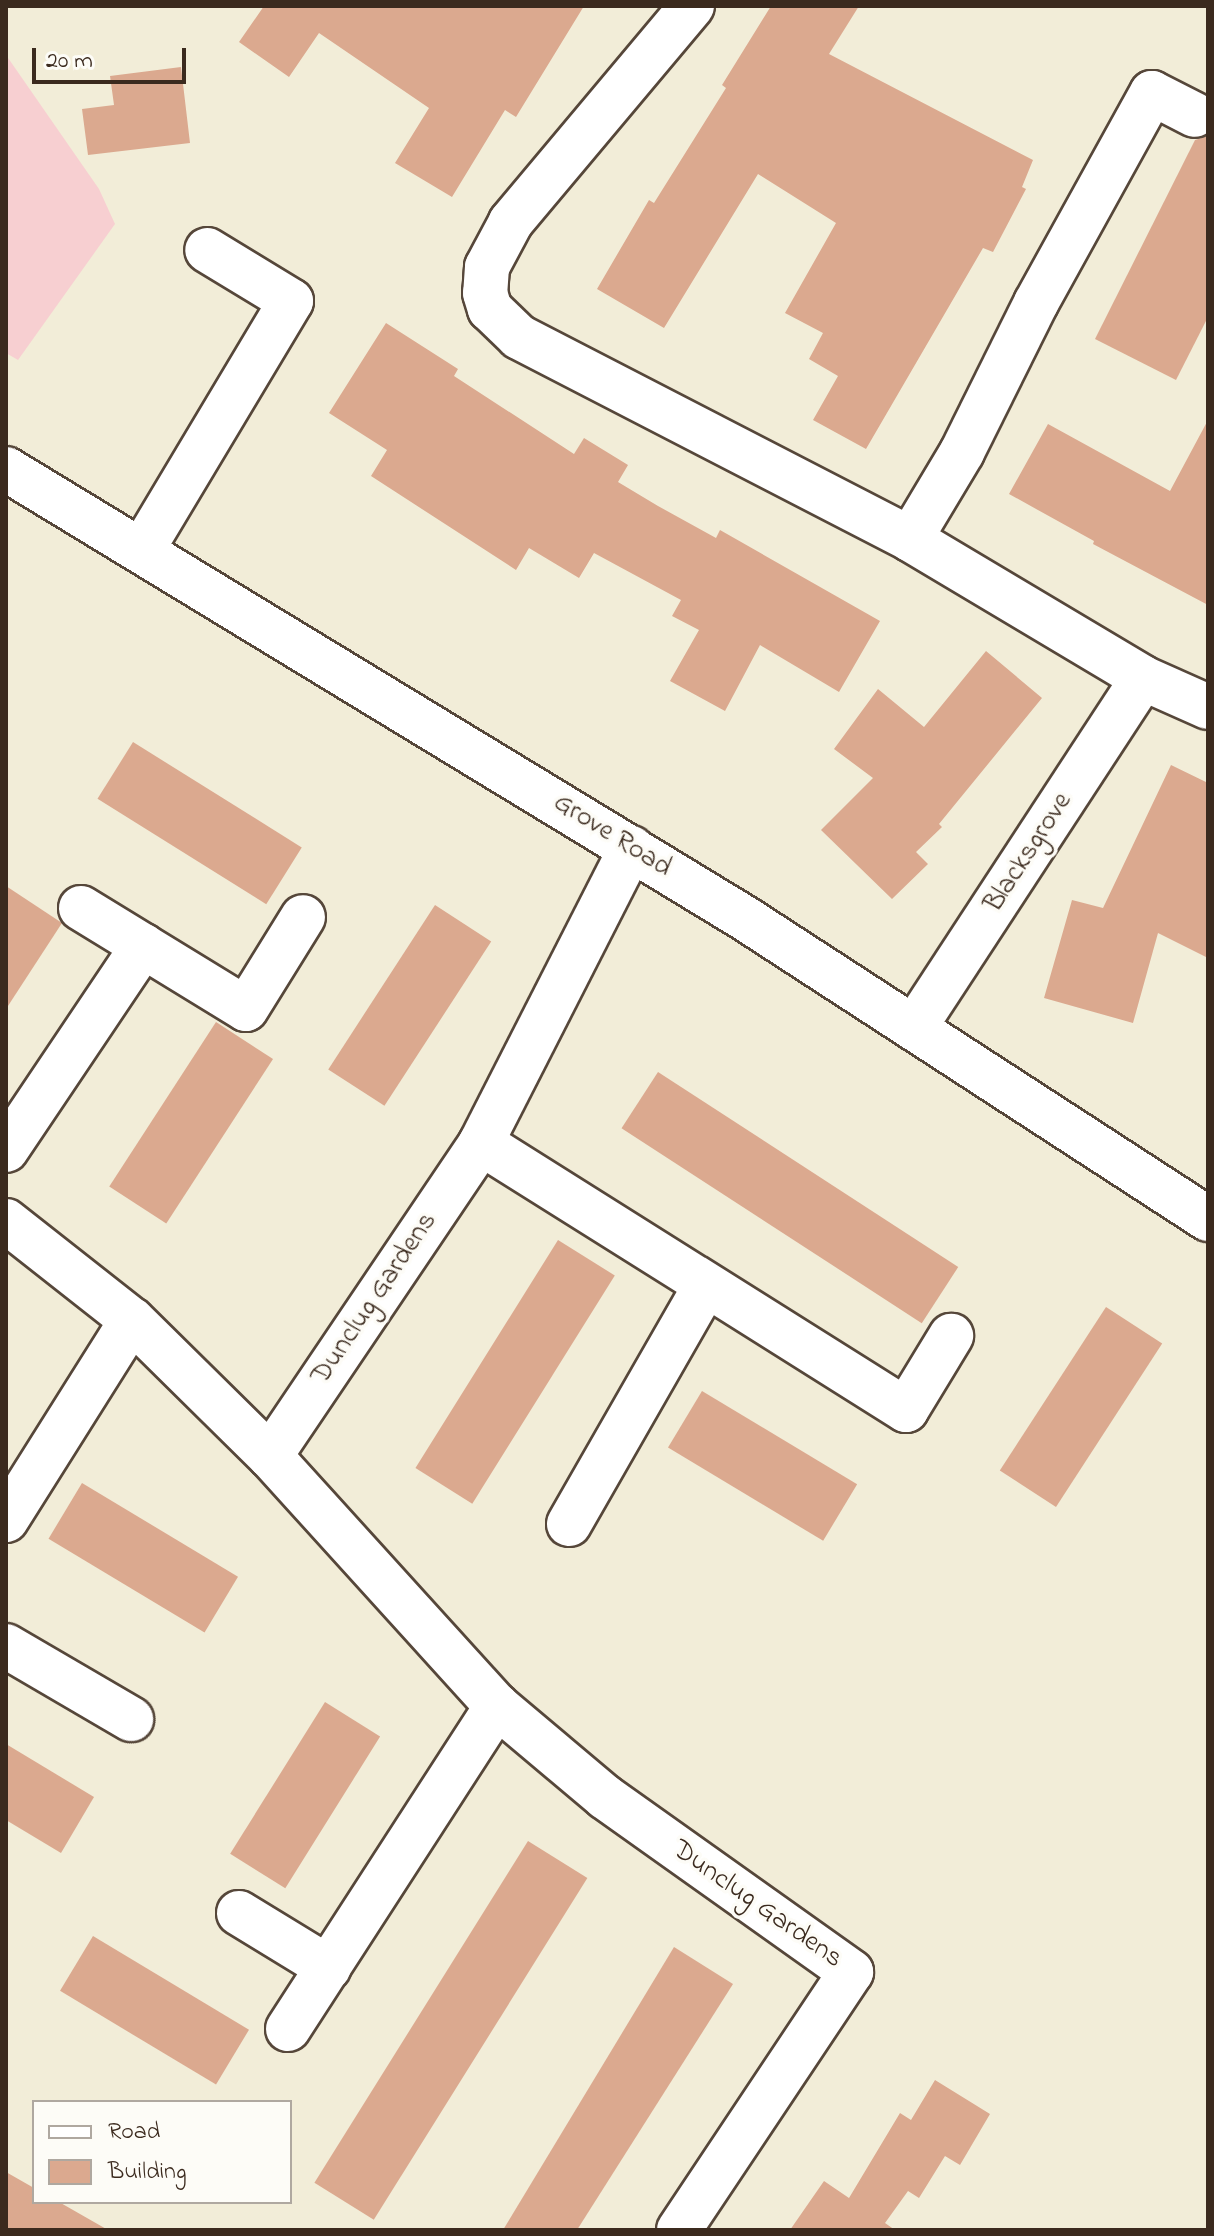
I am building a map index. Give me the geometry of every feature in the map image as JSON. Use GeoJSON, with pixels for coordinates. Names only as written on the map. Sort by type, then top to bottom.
{"type":"FeatureCollection","features":[{"type":"Feature","properties":{"kind":"street"},"geometry":{"type":"LineString","coordinates":[[692,6],[511,222],[487,267],[485,293],[490,309],[519,337],[910,539],[1143,678],[1208,707]]}},
{"type":"Feature","properties":{"kind":"street"},"geometry":{"type":"LineString","coordinates":[[910,539],[962,452],[1036,303],[1152,93],[1195,115]]}},
{"type":"Feature","properties":{"kind":"street"},"geometry":{"type":"LineString","coordinates":[[142,550],[291,301],[207,250]]}},
{"type":"Feature","properties":{"kind":"street","name":"Grove Road"},"geometry":{"type":"LineString","coordinates":[[6,469],[631,848],[1208,1219]]}},
{"type":"Feature","properties":{"kind":"street","name":"Blacksgrove"},"geometry":{"type":"LineString","coordinates":[[914,1028],[1143,678]]}},
{"type":"Feature","properties":{"kind":"street","name":"Dunclug Gardens"},"geometry":{"type":"LineString","coordinates":[[270,1456],[481,1143],[631,848]]}},
{"type":"Feature","properties":{"kind":"street"},"geometry":{"type":"LineString","coordinates":[[81,908],[246,1009],[303,917]]}},
{"type":"Feature","properties":{"kind":"street"},"geometry":{"type":"LineString","coordinates":[[6,1150],[143,946]]}},
{"type":"Feature","properties":{"kind":"street"},"geometry":{"type":"LineString","coordinates":[[481,1143],[906,1410],[951,1336]]}},
{"type":"Feature","properties":{"kind":"street","name":"Dunclug Gardens"},"geometry":{"type":"LineString","coordinates":[[6,1221],[132,1320],[270,1456],[497,1706],[605,1797],[851,1972],[679,2230]]}},
{"type":"Feature","properties":{"kind":"street"},"geometry":{"type":"LineString","coordinates":[[569,1524],[706,1285]]}},
{"type":"Feature","properties":{"kind":"street"},"geometry":{"type":"LineString","coordinates":[[6,1520],[132,1320]]}},
{"type":"Feature","properties":{"kind":"street"},"geometry":{"type":"LineString","coordinates":[[6,1646],[131,1719]]}},
{"type":"Feature","properties":{"kind":"street"},"geometry":{"type":"LineString","coordinates":[[288,2029],[497,1706]]}},
{"type":"Feature","properties":{"kind":"street"},"geometry":{"type":"LineString","coordinates":[[239,1913],[329,1968]]}},
{"type":"Feature","properties":{"kind":"shaded area"},"geometry":{"type":"Polygon","coordinates":[[[6,55],[99,189],[115,224],[18,360],[6,353],[6,55]]]}},
{"type":"Feature","properties":{"kind":"building"},"geometry":{"type":"Polygon","coordinates":[[[264,6],[584,6],[516,117],[505,110],[452,197],[395,163],[429,108],[319,33],[289,77],[239,42],[264,6]]]}},
{"type":"Feature","properties":{"kind":"building"},"geometry":{"type":"Polygon","coordinates":[[[771,6],[859,6],[829,54],[1033,160],[1022,187],[1026,189],[993,252],[983,248],[866,449],[813,420],[838,376],[809,359],[823,333],[785,313],[836,223],[758,174],[664,328],[597,289],[649,200],[654,203],[726,88],[722,85],[771,6]]]}},
{"type":"Feature","properties":{"kind":"building"},"geometry":{"type":"Polygon","coordinates":[[[181,67],[190,143],[88,155],[82,109],[114,105],[110,76],[181,67]]]}},
{"type":"Feature","properties":{"kind":"building"},"geometry":{"type":"Polygon","coordinates":[[[1208,136],[1208,317],[1176,380],[1095,339],[1195,140],[1208,136]]]}},
{"type":"Feature","properties":{"kind":"building"},"geometry":{"type":"Polygon","coordinates":[[[386,323],[458,369],[454,376],[574,454],[584,438],[628,465],[618,482],[716,538],[720,530],[880,621],[839,692],[760,645],[725,711],[670,681],[699,630],[672,616],[681,600],[594,553],[579,578],[529,548],[516,570],[371,476],[387,450],[329,413],[386,323]]]}},
{"type":"Feature","properties":{"kind":"building"},"geometry":{"type":"Polygon","coordinates":[[[1208,420],[1208,605],[1093,544],[1094,541],[1009,494],[1048,424],[1170,491],[1208,420]]]}},
{"type":"Feature","properties":{"kind":"building"},"geometry":{"type":"Polygon","coordinates":[[[986,651],[1042,698],[939,824],[942,827],[916,852],[928,864],[892,899],[821,830],[873,778],[834,749],[878,689],[924,727],[986,651]]]}},
{"type":"Feature","properties":{"kind":"building"},"geometry":{"type":"Polygon","coordinates":[[[133,742],[302,847],[266,904],[97,799],[133,742]]]}},
{"type":"Feature","properties":{"kind":"building"},"geometry":{"type":"Polygon","coordinates":[[[1171,765],[1208,783],[1208,958],[1158,933],[1133,1023],[1044,998],[1072,900],[1103,908],[1171,765]]]}},
{"type":"Feature","properties":{"kind":"building"},"geometry":{"type":"Polygon","coordinates":[[[6,886],[62,923],[6,1009],[6,886]]]}},
{"type":"Feature","properties":{"kind":"building"},"geometry":{"type":"Polygon","coordinates":[[[435,905],[491,941],[384,1106],[328,1069],[435,905]]]}},
{"type":"Feature","properties":{"kind":"building"},"geometry":{"type":"Polygon","coordinates":[[[216,1022],[273,1059],[166,1223],[109,1186],[216,1022]]]}},
{"type":"Feature","properties":{"kind":"building"},"geometry":{"type":"Polygon","coordinates":[[[658,1072],[958,1267],[922,1323],[622,1128],[658,1072]]]}},
{"type":"Feature","properties":{"kind":"building"},"geometry":{"type":"Polygon","coordinates":[[[558,1240],[615,1276],[472,1504],[415,1468],[558,1240]]]}},
{"type":"Feature","properties":{"kind":"building"},"geometry":{"type":"Polygon","coordinates":[[[1106,1307],[1162,1343],[1056,1507],[1000,1471],[1106,1307]]]}},
{"type":"Feature","properties":{"kind":"building"},"geometry":{"type":"Polygon","coordinates":[[[702,1391],[857,1484],[823,1541],[668,1448],[702,1391]]]}},
{"type":"Feature","properties":{"kind":"building"},"geometry":{"type":"Polygon","coordinates":[[[82,1483],[238,1577],[205,1632],[49,1539],[82,1483]]]}},
{"type":"Feature","properties":{"kind":"building"},"geometry":{"type":"Polygon","coordinates":[[[325,1702],[380,1736],[285,1888],[230,1854],[325,1702]]]}},
{"type":"Feature","properties":{"kind":"building"},"geometry":{"type":"Polygon","coordinates":[[[6,1744],[94,1797],[61,1853],[6,1820],[6,1744]]]}},
{"type":"Feature","properties":{"kind":"building"},"geometry":{"type":"Polygon","coordinates":[[[528,1841],[587,1878],[374,2220],[314,2183],[528,1841]]]}},
{"type":"Feature","properties":{"kind":"building"},"geometry":{"type":"Polygon","coordinates":[[[93,1936],[249,2030],[216,2085],[60,1991],[93,1936]]]}},
{"type":"Feature","properties":{"kind":"building"},"geometry":{"type":"Polygon","coordinates":[[[674,1947],[733,1984],[577,2230],[503,2230],[674,1947]]]}},
{"type":"Feature","properties":{"kind":"building"},"geometry":{"type":"Polygon","coordinates":[[[935,2080],[990,2114],[960,2165],[945,2156],[919,2198],[908,2191],[885,2223],[895,2230],[790,2230],[824,2181],[849,2198],[900,2113],[911,2120],[935,2080]]]}},
{"type":"Feature","properties":{"kind":"building"},"geometry":{"type":"Polygon","coordinates":[[[6,2172],[32,2187],[32,2204],[62,2204],[108,2230],[6,2230],[6,2172]]]}}]}
